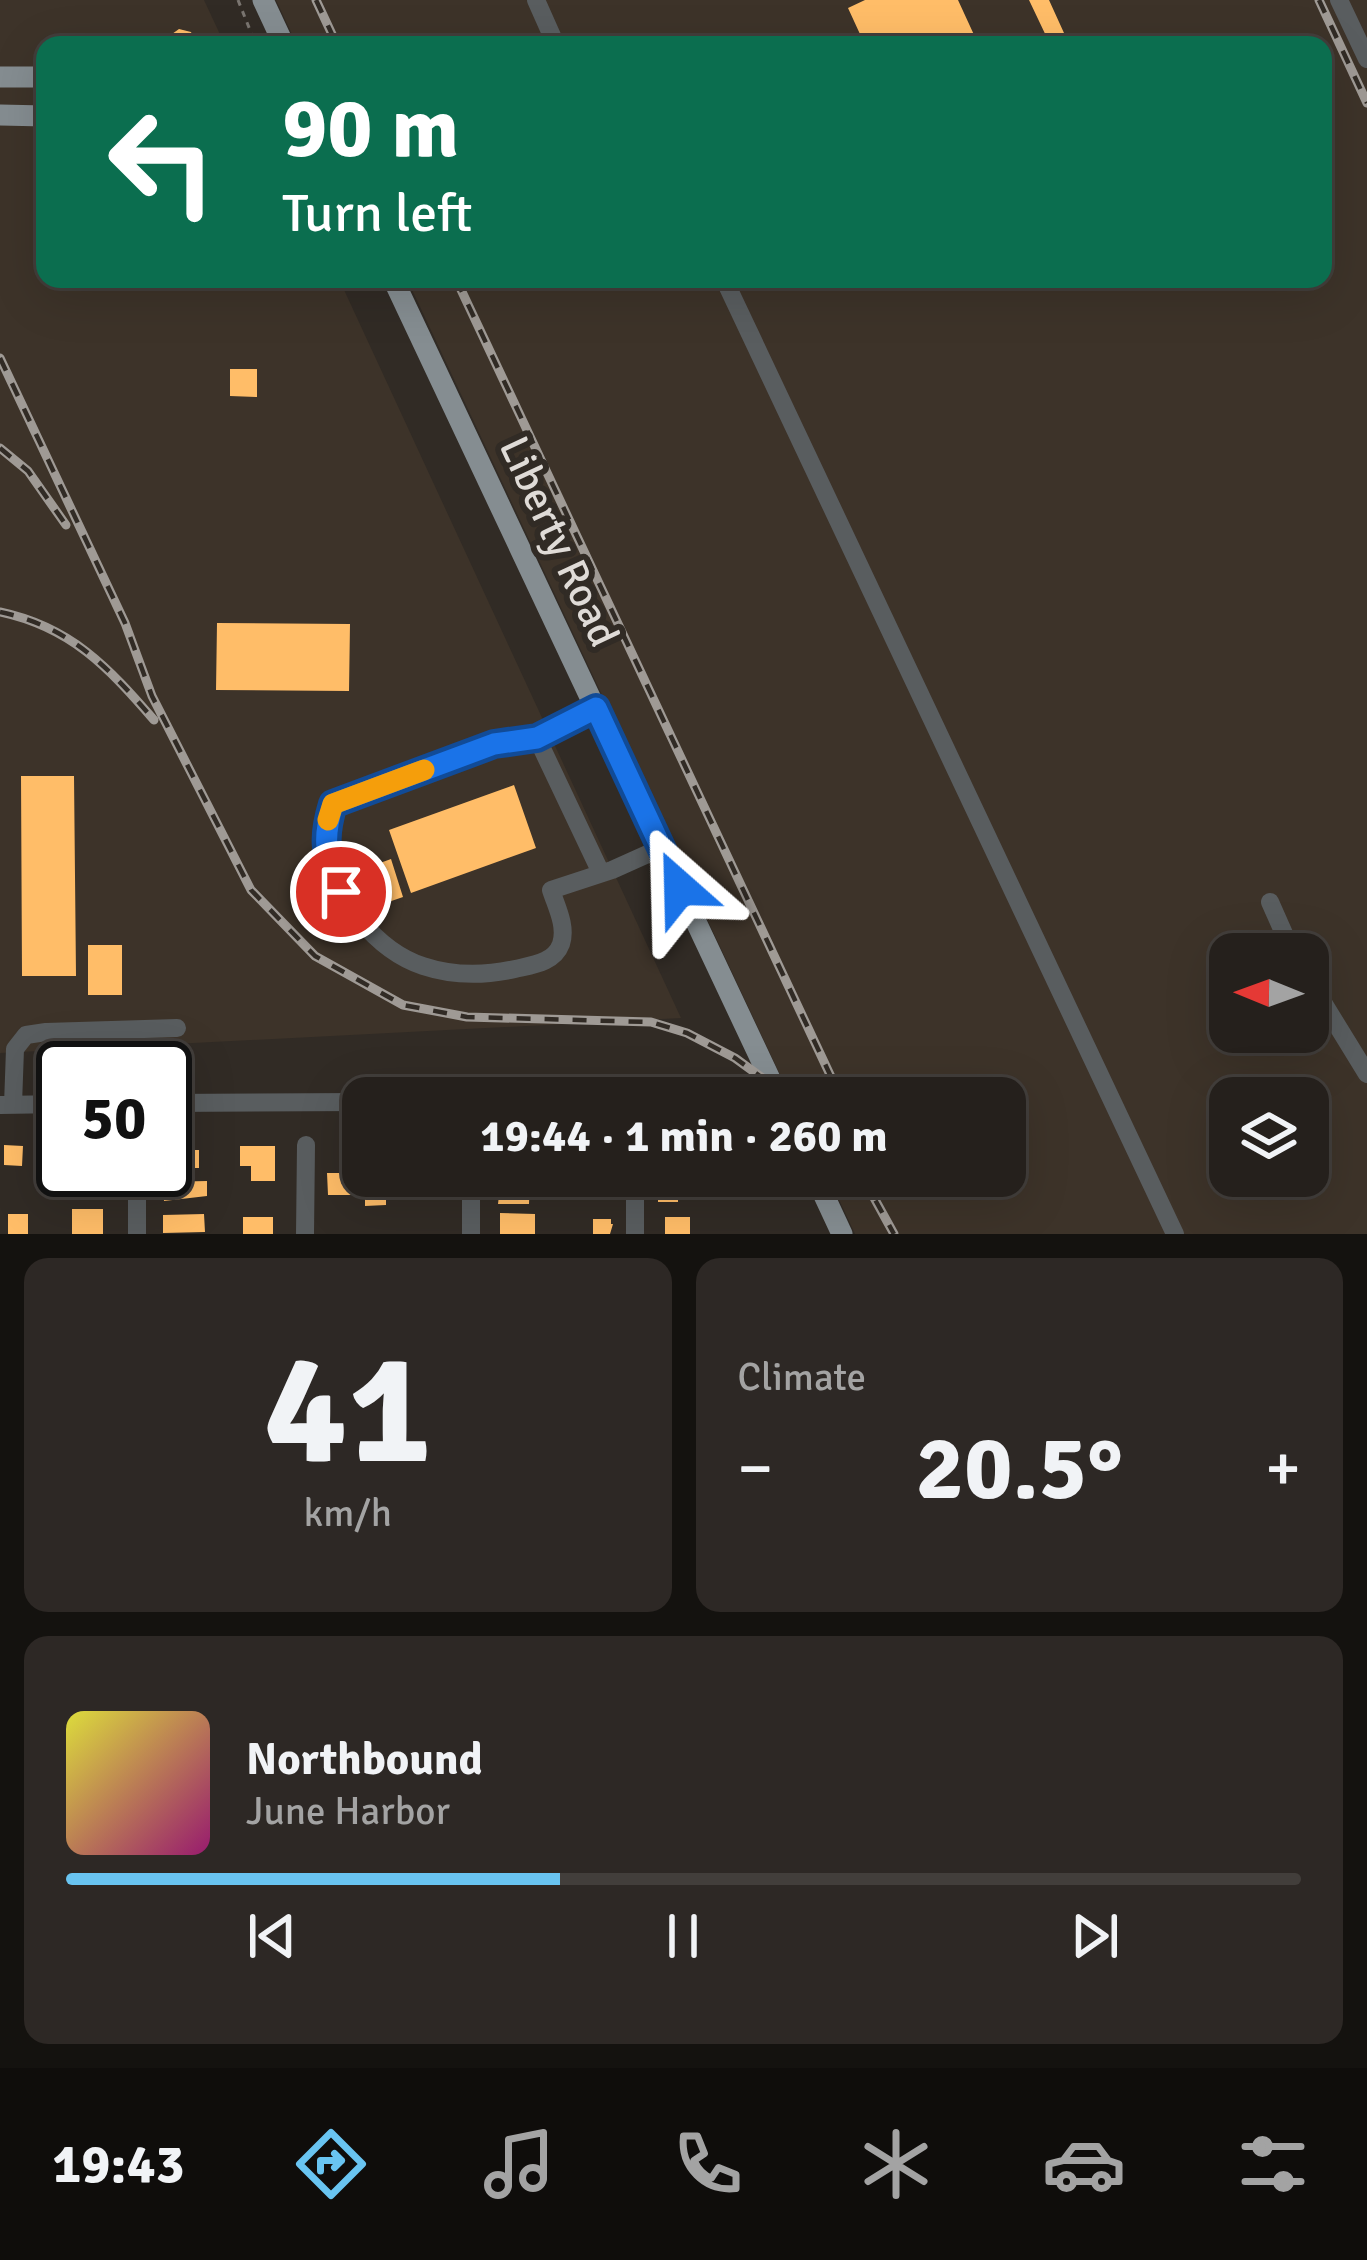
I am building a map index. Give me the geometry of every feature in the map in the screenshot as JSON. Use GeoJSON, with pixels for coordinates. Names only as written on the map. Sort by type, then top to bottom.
{"type":"FeatureCollection","features":[{"type":"Feature","properties":{"kind":"main road"},"geometry":{"type":"LineString","coordinates":[[263,0],[270,36]]}},
{"type":"Feature","properties":{"kind":"main road"},"geometry":{"type":"LineString","coordinates":[[263,0],[280,36]]}},
{"type":"Feature","properties":{"kind":"main road"},"geometry":{"type":"LineString","coordinates":[[0,77],[36,77]]}},
{"type":"Feature","properties":{"kind":"main road"},"geometry":{"type":"LineString","coordinates":[[0,116],[36,116]]}},
{"type":"Feature","properties":{"kind":"main road","name":"Liberty Road"},"geometry":{"type":"LineString","coordinates":[[397,288],[661,848],[761,1077]]}},
{"type":"Feature","properties":{"kind":"main road"},"geometry":{"type":"LineString","coordinates":[[825,1197],[842,1234]]}},
{"type":"Feature","properties":{"kind":"street"},"geometry":{"type":"LineString","coordinates":[[536,0],[552,36]]}},
{"type":"Feature","properties":{"kind":"street"},"geometry":{"type":"LineString","coordinates":[[1339,0],[1367,59]]}},
{"type":"Feature","properties":{"kind":"street"},"geometry":{"type":"LineString","coordinates":[[728,288],[1175,1234]]}},
{"type":"Feature","properties":{"kind":"street"},"geometry":{"type":"LineString","coordinates":[[596,708],[537,738],[494,744],[333,804],[325,848],[341,892],[360,921],[400,956],[447,973],[488,975],[552,957],[561,944],[563,928],[551,890],[661,848]]}},
{"type":"Feature","properties":{"kind":"street"},"geometry":{"type":"LineString","coordinates":[[537,738],[602,874]]}},
{"type":"Feature","properties":{"kind":"street"},"geometry":{"type":"LineString","coordinates":[[1270,902],[1284,933]]}},
{"type":"Feature","properties":{"kind":"street"},"geometry":{"type":"LineString","coordinates":[[1329,1012],[1367,1074]]}},
{"type":"Feature","properties":{"kind":"street"},"geometry":{"type":"LineString","coordinates":[[7,1105],[15,1049],[26,1035],[177,1028]]}},
{"type":"Feature","properties":{"kind":"street"},"geometry":{"type":"LineString","coordinates":[[192,1103],[342,1102]]}},
{"type":"Feature","properties":{"kind":"street"},"geometry":{"type":"LineString","coordinates":[[305,1145],[305,1234]]}},
{"type":"Feature","properties":{"kind":"street"},"geometry":{"type":"LineString","coordinates":[[137,1197],[137,1234]]}},
{"type":"Feature","properties":{"kind":"street"},"geometry":{"type":"LineString","coordinates":[[471,1197],[471,1234]]}},
{"type":"Feature","properties":{"kind":"street"},"geometry":{"type":"LineString","coordinates":[[635,1197],[635,1234]]}},
{"type":"Feature","properties":{"kind":"path"},"geometry":{"type":"LineString","coordinates":[[238,0],[252,36]]}},
{"type":"Feature","properties":{"kind":"shaded area"},"geometry":{"type":"Polygon","coordinates":[[[0,0],[204,0],[221,36],[36,36],[36,288],[343,288],[681,1018],[192,1043],[36,1041],[36,1051],[0,1053],[0,0]]]}},
{"type":"Feature","properties":{"kind":"shaded area"},"geometry":{"type":"Polygon","coordinates":[[[276,0],[1367,0],[1367,1234],[855,1234],[838,1197],[1026,1197],[1026,1077],[781,1077],[411,288],[1332,288],[1332,36],[293,36],[276,0]]]}},
{"type":"Feature","properties":{"kind":"building"},"geometry":{"type":"Polygon","coordinates":[[[865,0],[958,0],[975,36],[861,36],[848,8],[865,0]]]}},
{"type":"Feature","properties":{"kind":"building"},"geometry":{"type":"Polygon","coordinates":[[[1029,0],[1049,0],[1064,33],[1046,36],[1029,0]]]}},
{"type":"Feature","properties":{"kind":"building"},"geometry":{"type":"Polygon","coordinates":[[[179,29],[193,36],[171,36],[179,29]]]}},
{"type":"Feature","properties":{"kind":"building"},"geometry":{"type":"Polygon","coordinates":[[[230,369],[257,369],[257,397],[230,396],[230,369]]]}},
{"type":"Feature","properties":{"kind":"building"},"geometry":{"type":"Polygon","coordinates":[[[217,623],[350,624],[349,691],[216,690],[217,623]]]}},
{"type":"Feature","properties":{"kind":"building"},"geometry":{"type":"Polygon","coordinates":[[[21,776],[74,776],[76,976],[22,976],[21,776]]]}},
{"type":"Feature","properties":{"kind":"building"},"geometry":{"type":"Polygon","coordinates":[[[514,785],[536,848],[411,893],[389,830],[514,785]]]}},
{"type":"Feature","properties":{"kind":"building"},"geometry":{"type":"Polygon","coordinates":[[[391,859],[403,897],[371,908],[358,871],[391,859]]]}},
{"type":"Feature","properties":{"kind":"building"},"geometry":{"type":"Polygon","coordinates":[[[88,945],[122,945],[122,995],[88,995],[88,945]]]}},
{"type":"Feature","properties":{"kind":"building"},"geometry":{"type":"Polygon","coordinates":[[[4,1145],[23,1146],[22,1166],[4,1165],[4,1145]]]}},
{"type":"Feature","properties":{"kind":"building"},"geometry":{"type":"Polygon","coordinates":[[[240,1146],[275,1146],[275,1181],[251,1181],[251,1166],[240,1166],[240,1146]]]}},
{"type":"Feature","properties":{"kind":"building"},"geometry":{"type":"Polygon","coordinates":[[[192,1150],[199,1150],[199,1168],[192,1168],[192,1150]]]}},
{"type":"Feature","properties":{"kind":"building"},"geometry":{"type":"Polygon","coordinates":[[[327,1173],[342,1173],[342,1195],[328,1195],[327,1173]]]}},
{"type":"Feature","properties":{"kind":"building"},"geometry":{"type":"Polygon","coordinates":[[[192,1181],[207,1181],[207,1196],[164,1201],[164,1197],[192,1197],[192,1181]]]}},
{"type":"Feature","properties":{"kind":"building"},"geometry":{"type":"Polygon","coordinates":[[[365,1197],[386,1197],[386,1205],[365,1206],[365,1197]]]}},
{"type":"Feature","properties":{"kind":"building"},"geometry":{"type":"Polygon","coordinates":[[[499,1197],[529,1197],[529,1204],[498,1204],[499,1197]]]}},
{"type":"Feature","properties":{"kind":"building"},"geometry":{"type":"Polygon","coordinates":[[[658,1197],[678,1197],[678,1202],[658,1202],[658,1197]]]}},
{"type":"Feature","properties":{"kind":"building"},"geometry":{"type":"Polygon","coordinates":[[[72,1209],[103,1209],[103,1234],[72,1234],[72,1209]]]}},
{"type":"Feature","properties":{"kind":"building"},"geometry":{"type":"Polygon","coordinates":[[[500,1213],[535,1214],[535,1234],[500,1234],[500,1213]]]}},
{"type":"Feature","properties":{"kind":"building"},"geometry":{"type":"Polygon","coordinates":[[[8,1214],[28,1214],[28,1234],[8,1234],[8,1214]]]}},
{"type":"Feature","properties":{"kind":"building"},"geometry":{"type":"Polygon","coordinates":[[[204,1214],[205,1232],[163,1233],[163,1215],[204,1214]]]}},
{"type":"Feature","properties":{"kind":"building"},"geometry":{"type":"Polygon","coordinates":[[[243,1217],[273,1217],[273,1234],[243,1234],[243,1217]]]}},
{"type":"Feature","properties":{"kind":"building"},"geometry":{"type":"Polygon","coordinates":[[[665,1217],[690,1217],[690,1234],[665,1234],[665,1217]]]}},
{"type":"Feature","properties":{"kind":"building"},"geometry":{"type":"Polygon","coordinates":[[[593,1219],[611,1219],[610,1234],[593,1234],[593,1219]]]}},
{"type":"Feature","properties":{"kind":"railway"},"geometry":{"type":"LineString","coordinates":[[316,0],[333,36]]}},
{"type":"Feature","properties":{"kind":"railway"},"geometry":{"type":"LineString","coordinates":[[1319,0],[1367,103]]}},
{"type":"Feature","properties":{"kind":"railway"},"geometry":{"type":"LineString","coordinates":[[460,288],[831,1077]]}},
{"type":"Feature","properties":{"kind":"railway"},"geometry":{"type":"LineString","coordinates":[[0,358],[125,623],[152,696],[251,890],[315,956],[403,1005],[467,1017],[651,1022],[687,1033],[761,1077]]}},
{"type":"Feature","properties":{"kind":"railway"},"geometry":{"type":"LineString","coordinates":[[0,448],[28,471],[66,525]]}},
{"type":"Feature","properties":{"kind":"railway"},"geometry":{"type":"LineString","coordinates":[[0,612],[68,639],[121,683],[154,720]]}},
{"type":"Feature","properties":{"kind":"railway"},"geometry":{"type":"LineString","coordinates":[[874,1197],[894,1234]]}},
{"type":"Feature","properties":{"kind":"slow traffic"},"geometry":{"type":"LineString","coordinates":[[328,820],[333,804],[424,770]]}},
{"type":"Feature","properties":{"kind":"route"},"geometry":{"type":"LineString","coordinates":[[341,892],[325,848],[333,804],[494,744],[537,738],[596,708],[680,888]]}}]}
